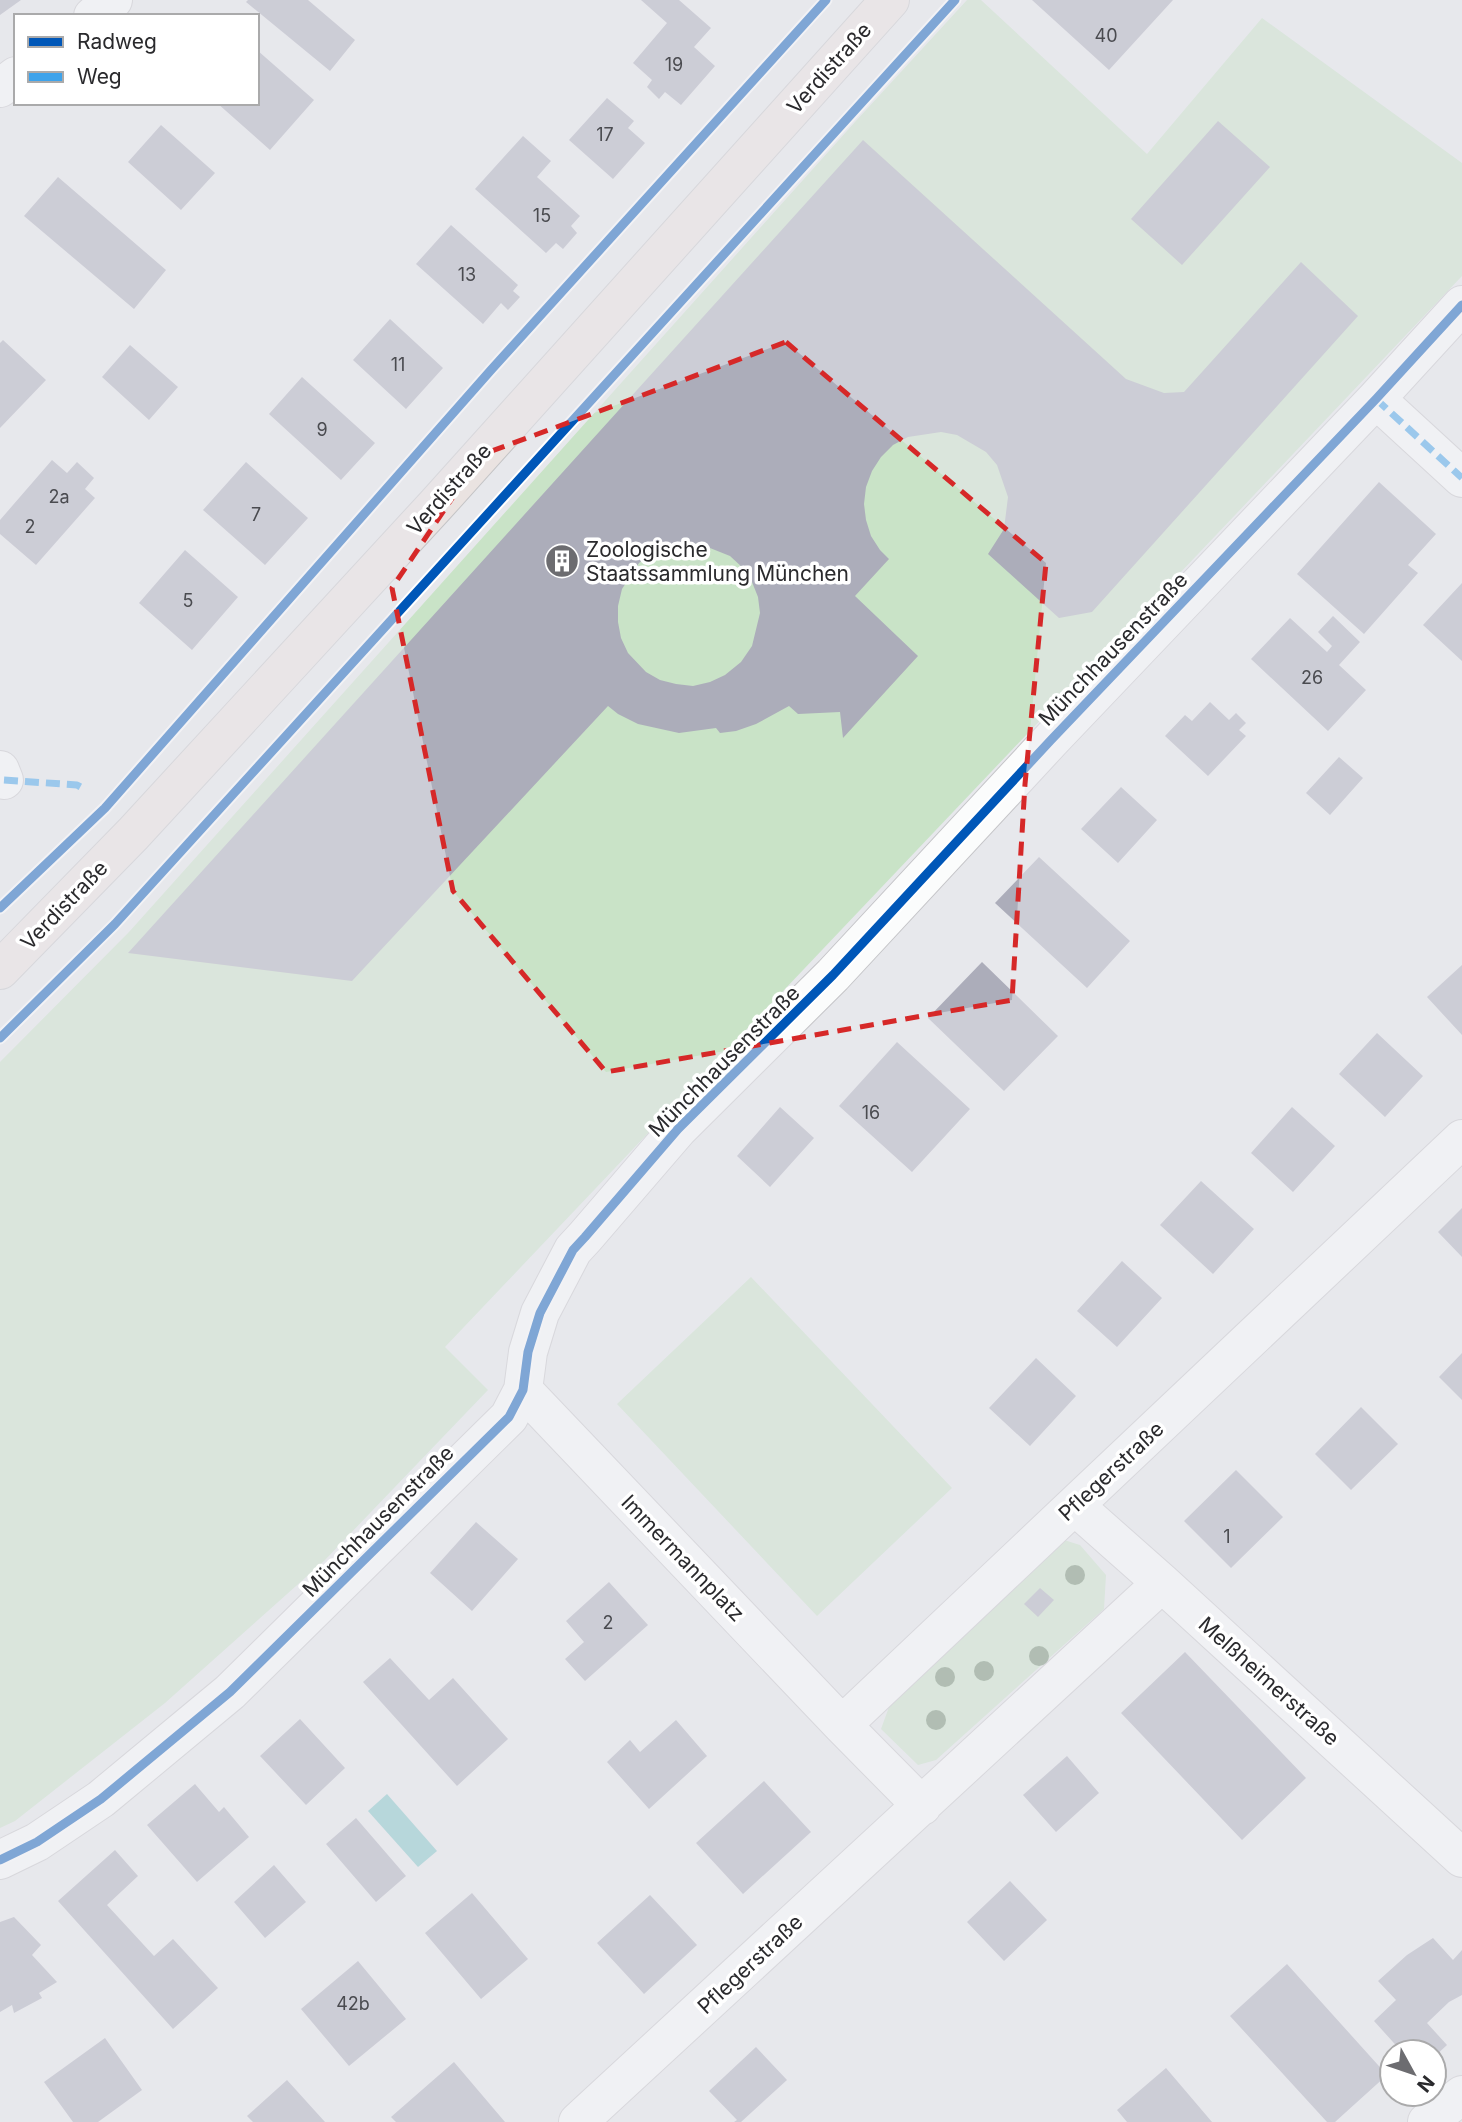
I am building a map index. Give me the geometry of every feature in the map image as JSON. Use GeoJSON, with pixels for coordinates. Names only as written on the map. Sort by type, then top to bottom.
{"type":"FeatureCollection","features":[{"type":"Feature","properties":{"kind":"main road","name":"Verdistraße"},"geometry":{"type":"LineString","coordinates":[[0,970],[133,834],[425,516],[890,0]]}},
{"type":"Feature","properties":{"kind":"street"},"geometry":{"type":"LineString","coordinates":[[96,14],[113,0]]}},
{"type":"Feature","properties":{"kind":"street","name":"Münchhausenstraße"},"geometry":{"type":"LineString","coordinates":[[0,1860],[37,1842],[101,1799],[230,1692],[509,1417],[523,1390],[528,1352],[540,1313],[573,1250],[678,1129],[834,975],[1051,740],[1462,305]]}},
{"type":"Feature","properties":{"kind":"street"},"geometry":{"type":"LineString","coordinates":[[1376,399],[1462,478]]}},
{"type":"Feature","properties":{"kind":"street","name":"Pflegerstraße"},"geometry":{"type":"LineString","coordinates":[[842,1726],[1462,1139]]}},
{"type":"Feature","properties":{"kind":"street","name":"Immermannplatz"},"geometry":{"type":"LineString","coordinates":[[523,1390],[842,1726]]}},
{"type":"Feature","properties":{"kind":"street","name":"Melßheimerstraße"},"geometry":{"type":"LineString","coordinates":[[1075,1506],[1462,1858]]}},
{"type":"Feature","properties":{"kind":"street","name":"Pflegerstraße"},"geometry":{"type":"LineString","coordinates":[[578,2122],[1162,1583]]}},
{"type":"Feature","properties":{"kind":"street"},"geometry":{"type":"LineString","coordinates":[[842,1726],[922,1806]]}},
{"type":"Feature","properties":{"kind":"street"},"geometry":{"type":"LineString","coordinates":[[1427,2122],[1462,2095]]}},
{"type":"Feature","properties":{"kind":"highlighted area"},"geometry":{"type":"Polygon","coordinates":[[[786,342],[1046,563],[1025,784],[1012,1000],[606,1072],[453,891],[392,588],[481,455],[786,342]]]}},
{"type":"Feature","properties":{"kind":"green space"},"geometry":{"type":"Polygon","coordinates":[[[967,0],[981,0],[1147,154],[1262,18],[1462,163],[1462,276],[445,1347],[488,1390],[324,1561],[165,1703],[15,1821],[0,1828],[0,1062],[129,932],[967,0]]]}},
{"type":"Feature","properties":{"kind":"green space"},"geometry":{"type":"Polygon","coordinates":[[[751,1277],[952,1488],[817,1616],[617,1404],[751,1277]]]}},
{"type":"Feature","properties":{"kind":"green space"},"geometry":{"type":"Polygon","coordinates":[[[1064,1540],[1080,1545],[1106,1575],[1104,1609],[936,1760],[918,1765],[881,1729],[889,1707],[1064,1540]]]}},
{"type":"Feature","properties":{"kind":"water"},"geometry":{"type":"Polygon","coordinates":[[[387,1794],[437,1851],[418,1867],[368,1811],[387,1794]]]}},
{"type":"Feature","properties":{"kind":"building"},"geometry":{"type":"Polygon","coordinates":[[[0,0],[21,0],[0,15],[0,0]]]}},
{"type":"Feature","properties":{"kind":"building"},"geometry":{"type":"Polygon","coordinates":[[[308,0],[355,40],[330,71],[246,2],[308,0]]]}},
{"type":"Feature","properties":{"kind":"building"},"geometry":{"type":"Polygon","coordinates":[[[641,0],[679,0],[711,28],[694,47],[715,66],[681,105],[665,92],[659,99],[647,87],[652,80],[633,63],[667,23],[641,0]]]}},
{"type":"Feature","properties":{"kind":"building"},"geometry":{"type":"Polygon","coordinates":[[[1032,0],[1173,0],[1109,70],[1032,0]]]}},
{"type":"Feature","properties":{"kind":"building"},"geometry":{"type":"Polygon","coordinates":[[[259,52],[314,100],[270,150],[219,105],[259,105],[259,52]]]}},
{"type":"Feature","properties":{"kind":"building"},"geometry":{"type":"Polygon","coordinates":[[[607,98],[634,121],[628,128],[645,143],[613,179],[569,140],[607,98]]]}},
{"type":"Feature","properties":{"kind":"building"},"geometry":{"type":"Polygon","coordinates":[[[1218,121],[1270,167],[1182,265],[1131,219],[1218,121]]]}},
{"type":"Feature","properties":{"kind":"building"},"geometry":{"type":"Polygon","coordinates":[[[161,125],[215,173],[181,210],[128,162],[161,125]]]}},
{"type":"Feature","properties":{"kind":"building"},"geometry":{"type":"Polygon","coordinates":[[[523,136],[551,161],[537,177],[580,216],[571,226],[577,233],[563,249],[556,243],[546,253],[475,189],[523,136]]]}},
{"type":"Feature","properties":{"kind":"building","name":"Zoologische Staatssammlung München"},"geometry":{"type":"Polygon","coordinates":[[[863,140],[1126,379],[1164,393],[1184,392],[1301,262],[1358,316],[1092,612],[1059,618],[988,554],[1004,529],[1008,497],[997,465],[986,452],[957,435],[941,432],[908,437],[893,445],[881,457],[866,487],[864,504],[871,536],[889,559],[855,596],[918,656],[843,738],[840,712],[798,714],[789,706],[756,724],[736,731],[720,733],[716,728],[679,733],[638,724],[608,706],[352,981],[128,953],[863,140]],[[683,543],[653,552],[639,563],[622,589],[618,606],[621,638],[628,653],[646,672],[660,680],[693,686],[725,675],[741,662],[752,646],[760,613],[758,597],[743,568],[730,556],[700,544],[683,543]]]}},
{"type":"Feature","properties":{"kind":"building"},"geometry":{"type":"Polygon","coordinates":[[[58,177],[166,270],[134,309],[24,216],[58,177]]]}},
{"type":"Feature","properties":{"kind":"building"},"geometry":{"type":"Polygon","coordinates":[[[451,225],[518,285],[513,291],[520,297],[508,310],[501,303],[483,324],[416,264],[451,225]]]}},
{"type":"Feature","properties":{"kind":"building"},"geometry":{"type":"Polygon","coordinates":[[[390,319],[443,368],[406,409],[353,360],[390,319]]]}},
{"type":"Feature","properties":{"kind":"building"},"geometry":{"type":"Polygon","coordinates":[[[3,340],[46,380],[0,428],[0,343],[3,340]]]}},
{"type":"Feature","properties":{"kind":"building"},"geometry":{"type":"Polygon","coordinates":[[[130,345],[178,387],[149,420],[102,377],[130,345]]]}},
{"type":"Feature","properties":{"kind":"building"},"geometry":{"type":"Polygon","coordinates":[[[302,377],[375,443],[341,480],[269,414],[302,377]]]}},
{"type":"Feature","properties":{"kind":"building"},"geometry":{"type":"Polygon","coordinates":[[[52,460],[67,473],[77,462],[94,478],[85,489],[95,498],[36,565],[0,534],[0,520],[52,460]]]}},
{"type":"Feature","properties":{"kind":"building"},"geometry":{"type":"Polygon","coordinates":[[[246,462],[308,518],[265,565],[203,510],[246,462]]]}},
{"type":"Feature","properties":{"kind":"building"},"geometry":{"type":"Polygon","coordinates":[[[1379,482],[1436,534],[1408,565],[1418,573],[1364,634],[1297,574],[1379,482]]]}},
{"type":"Feature","properties":{"kind":"building"},"geometry":{"type":"Polygon","coordinates":[[[185,550],[238,597],[192,650],[139,603],[185,550]]]}},
{"type":"Feature","properties":{"kind":"building"},"geometry":{"type":"Polygon","coordinates":[[[1462,583],[1462,661],[1423,625],[1462,583]]]}},
{"type":"Feature","properties":{"kind":"building"},"geometry":{"type":"Polygon","coordinates":[[[1333,616],[1360,642],[1339,665],[1366,690],[1328,731],[1251,659],[1290,618],[1327,652],[1332,646],[1318,632],[1333,616]]]}},
{"type":"Feature","properties":{"kind":"building"},"geometry":{"type":"Polygon","coordinates":[[[1210,702],[1229,720],[1236,713],[1246,723],[1239,730],[1246,736],[1208,776],[1165,736],[1185,715],[1192,721],[1210,702]]]}},
{"type":"Feature","properties":{"kind":"building"},"geometry":{"type":"Polygon","coordinates":[[[1339,757],[1363,778],[1330,815],[1306,793],[1339,757]]]}},
{"type":"Feature","properties":{"kind":"building"},"geometry":{"type":"Polygon","coordinates":[[[1121,787],[1157,820],[1118,863],[1081,829],[1121,787]]]}},
{"type":"Feature","properties":{"kind":"building"},"geometry":{"type":"Polygon","coordinates":[[[1039,857],[1130,941],[1087,988],[995,903],[1039,857]]]}},
{"type":"Feature","properties":{"kind":"building"},"geometry":{"type":"Polygon","coordinates":[[[982,962],[1058,1036],[1004,1091],[928,1018],[982,962]]]}},
{"type":"Feature","properties":{"kind":"building"},"geometry":{"type":"Polygon","coordinates":[[[1462,965],[1462,1035],[1427,997],[1462,965]]]}},
{"type":"Feature","properties":{"kind":"building"},"geometry":{"type":"Polygon","coordinates":[[[1377,1033],[1423,1076],[1385,1117],[1339,1074],[1377,1033]]]}},
{"type":"Feature","properties":{"kind":"building"},"geometry":{"type":"Polygon","coordinates":[[[897,1042],[970,1109],[912,1172],[839,1106],[897,1042]]]}},
{"type":"Feature","properties":{"kind":"building"},"geometry":{"type":"Polygon","coordinates":[[[780,1107],[814,1138],[770,1187],[737,1156],[780,1107]]]}},
{"type":"Feature","properties":{"kind":"building"},"geometry":{"type":"Polygon","coordinates":[[[1292,1107],[1335,1146],[1293,1192],[1251,1153],[1292,1107]]]}},
{"type":"Feature","properties":{"kind":"building"},"geometry":{"type":"Polygon","coordinates":[[[1201,1181],[1254,1229],[1213,1274],[1160,1225],[1201,1181]]]}},
{"type":"Feature","properties":{"kind":"building"},"geometry":{"type":"Polygon","coordinates":[[[1462,1208],[1462,1257],[1438,1232],[1462,1208]]]}},
{"type":"Feature","properties":{"kind":"building"},"geometry":{"type":"Polygon","coordinates":[[[1122,1261],[1162,1298],[1117,1347],[1077,1311],[1122,1261]]]}},
{"type":"Feature","properties":{"kind":"building"},"geometry":{"type":"Polygon","coordinates":[[[1462,1353],[1462,1400],[1439,1377],[1462,1353]]]}},
{"type":"Feature","properties":{"kind":"building"},"geometry":{"type":"Polygon","coordinates":[[[1036,1358],[1076,1396],[1030,1446],[989,1408],[1036,1358]]]}},
{"type":"Feature","properties":{"kind":"building"},"geometry":{"type":"Polygon","coordinates":[[[1361,1407],[1398,1444],[1351,1490],[1315,1454],[1361,1407]]]}},
{"type":"Feature","properties":{"kind":"building"},"geometry":{"type":"Polygon","coordinates":[[[1236,1470],[1283,1517],[1231,1568],[1184,1521],[1236,1470]]]}},
{"type":"Feature","properties":{"kind":"building"},"geometry":{"type":"Polygon","coordinates":[[[476,1522],[518,1559],[472,1611],[430,1573],[476,1522]]]}},
{"type":"Feature","properties":{"kind":"building"},"geometry":{"type":"Polygon","coordinates":[[[609,1582],[648,1625],[585,1681],[565,1659],[584,1642],[566,1621],[609,1582]]]}},
{"type":"Feature","properties":{"kind":"building"},"geometry":{"type":"Polygon","coordinates":[[[1040,1588],[1054,1600],[1038,1617],[1024,1604],[1040,1588]]]}},
{"type":"Feature","properties":{"kind":"building"},"geometry":{"type":"Polygon","coordinates":[[[1185,1652],[1306,1778],[1242,1840],[1121,1713],[1185,1652]]]}},
{"type":"Feature","properties":{"kind":"building"},"geometry":{"type":"Polygon","coordinates":[[[390,1658],[429,1700],[453,1678],[508,1739],[457,1786],[363,1682],[390,1658]]]}},
{"type":"Feature","properties":{"kind":"building"},"geometry":{"type":"Polygon","coordinates":[[[300,1719],[345,1768],[306,1805],[260,1756],[300,1719]]]}},
{"type":"Feature","properties":{"kind":"building"},"geometry":{"type":"Polygon","coordinates":[[[676,1720],[707,1756],[649,1809],[607,1762],[630,1740],[640,1752],[676,1720]]]}},
{"type":"Feature","properties":{"kind":"building"},"geometry":{"type":"Polygon","coordinates":[[[1067,1756],[1099,1793],[1056,1832],[1023,1795],[1067,1756]]]}},
{"type":"Feature","properties":{"kind":"building"},"geometry":{"type":"Polygon","coordinates":[[[764,1781],[811,1832],[743,1894],[696,1843],[764,1781]]]}},
{"type":"Feature","properties":{"kind":"building"},"geometry":{"type":"Polygon","coordinates":[[[195,1784],[219,1812],[224,1807],[249,1837],[197,1882],[147,1825],[195,1784]]]}},
{"type":"Feature","properties":{"kind":"building"},"geometry":{"type":"Polygon","coordinates":[[[356,1818],[406,1876],[376,1902],[326,1844],[356,1818]]]}},
{"type":"Feature","properties":{"kind":"building"},"geometry":{"type":"Polygon","coordinates":[[[115,1850],[138,1876],[107,1905],[154,1956],[173,1939],[218,1988],[173,2029],[58,1901],[115,1850]]]}},
{"type":"Feature","properties":{"kind":"building"},"geometry":{"type":"Polygon","coordinates":[[[274,1865],[306,1902],[265,1938],[234,1902],[274,1865]]]}},
{"type":"Feature","properties":{"kind":"building"},"geometry":{"type":"Polygon","coordinates":[[[1010,1881],[1047,1920],[1004,1961],[967,1922],[1010,1881]]]}},
{"type":"Feature","properties":{"kind":"building"},"geometry":{"type":"Polygon","coordinates":[[[472,1893],[528,1959],[481,1999],[425,1933],[472,1893]]]}},
{"type":"Feature","properties":{"kind":"building"},"geometry":{"type":"Polygon","coordinates":[[[650,1895],[697,1945],[644,1994],[597,1943],[650,1895]]]}},
{"type":"Feature","properties":{"kind":"building"},"geometry":{"type":"Polygon","coordinates":[[[14,1917],[41,1945],[32,1955],[57,1982],[39,1993],[42,1998],[14,2013],[12,2005],[0,2012],[0,1922],[14,1917]]]}},
{"type":"Feature","properties":{"kind":"building"},"geometry":{"type":"Polygon","coordinates":[[[1433,1938],[1453,1960],[1462,1950],[1462,1995],[1449,2002],[1427,2023],[1441,2038],[1389,2038],[1374,2021],[1396,2000],[1378,1981],[1407,1955],[1433,1938]]]}},
{"type":"Feature","properties":{"kind":"building"},"geometry":{"type":"Polygon","coordinates":[[[358,1961],[406,2019],[349,2066],[301,2009],[358,1961]]]}},
{"type":"Feature","properties":{"kind":"building"},"geometry":{"type":"Polygon","coordinates":[[[1287,1964],[1378,2065],[1378,2083],[1335,2122],[1327,2122],[1230,2016],[1287,1964]]]}},
{"type":"Feature","properties":{"kind":"building"},"geometry":{"type":"Polygon","coordinates":[[[105,2038],[142,2090],[98,2122],[73,2122],[44,2082],[105,2038]]]}},
{"type":"Feature","properties":{"kind":"building"},"geometry":{"type":"Polygon","coordinates":[[[756,2047],[787,2080],[741,2122],[734,2122],[737,2120],[709,2091],[756,2047]]]}},
{"type":"Feature","properties":{"kind":"building"},"geometry":{"type":"Polygon","coordinates":[[[454,2062],[505,2122],[396,2122],[391,2117],[454,2062]]]}},
{"type":"Feature","properties":{"kind":"building"},"geometry":{"type":"Polygon","coordinates":[[[1166,2068],[1212,2122],[1127,2122],[1117,2110],[1166,2068]]]}},
{"type":"Feature","properties":{"kind":"building"},"geometry":{"type":"Polygon","coordinates":[[[287,2080],[325,2122],[253,2122],[247,2116],[287,2080]]]}},
{"type":"Feature","properties":{"kind":"marked path"},"geometry":{"type":"LineString","coordinates":[[1376,399],[1462,478]]}},
{"type":"Feature","properties":{"kind":"marked path"},"geometry":{"type":"LineString","coordinates":[[4,780],[77,785],[84,789]]}},
{"type":"Feature","properties":{"kind":"cycle path"},"geometry":{"type":"LineString","coordinates":[[0,908],[105,808],[491,370],[826,0]]}},
{"type":"Feature","properties":{"kind":"cycle path"},"geometry":{"type":"LineString","coordinates":[[0,1038],[115,924],[955,0]]}},
{"type":"Feature","properties":{"kind":"cycle path"},"geometry":{"type":"LineString","coordinates":[[0,1860],[37,1842],[101,1799],[230,1692],[509,1417],[523,1390],[528,1352],[540,1313],[573,1250],[678,1129],[833,975],[1462,305]]}},
{"type":"Feature","properties":{"kind":"place","name":"Zoologische Staatssammlung München"},"geometry":{"type":"Point","coordinates":[562,561]}}]}
